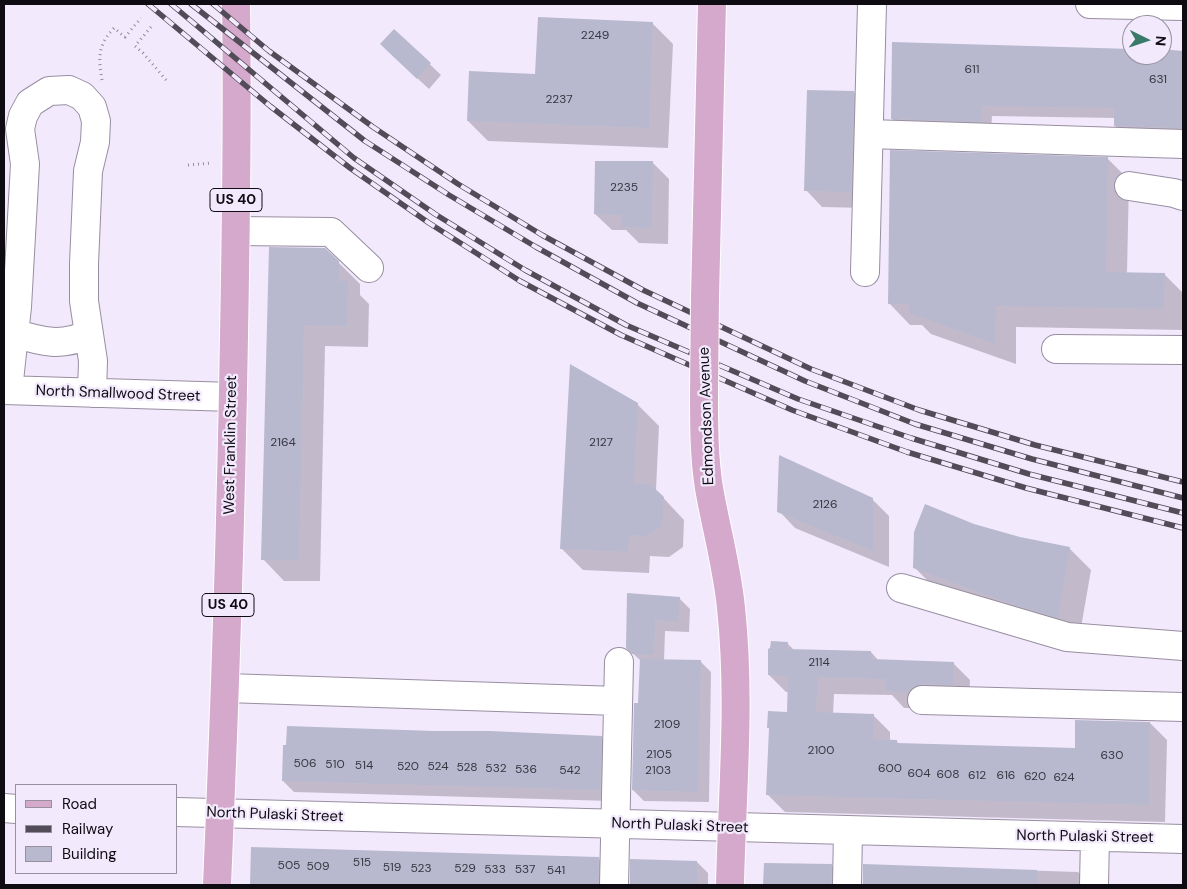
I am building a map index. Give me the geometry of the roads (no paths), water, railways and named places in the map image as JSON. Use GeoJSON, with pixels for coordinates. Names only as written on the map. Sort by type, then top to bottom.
{"type":"FeatureCollection","features":[{"type":"Feature","properties":{"kind":"main road","name":"West Franklin Street"},"geometry":{"type":"LineString","coordinates":[[217,885],[226,688],[233,397],[238,111],[236,4]]}},
{"type":"Feature","properties":{"kind":"main road","name":"Edmondson Avenue"},"geometry":{"type":"LineString","coordinates":[[712,4],[704,393],[708,478],[726,574],[734,648],[735,712],[730,885]]}},
{"type":"Feature","properties":{"kind":"street"},"geometry":{"type":"LineString","coordinates":[[865,272],[872,4]]}},
{"type":"Feature","properties":{"kind":"street"},"geometry":{"type":"LineString","coordinates":[[1090,4],[1183,6]]}},
{"type":"Feature","properties":{"kind":"street"},"geometry":{"type":"LineString","coordinates":[[6,390],[14,333],[25,164],[20,129],[23,116],[30,103],[49,92],[69,90],[82,96],[92,107],[96,121],[95,142],[88,171],[84,264],[84,302],[93,361],[92,393]]}},
{"type":"Feature","properties":{"kind":"street"},"geometry":{"type":"LineString","coordinates":[[869,134],[1183,144]]}},
{"type":"Feature","properties":{"kind":"street"},"geometry":{"type":"LineString","coordinates":[[1129,186],[1174,192],[1183,196]]}},
{"type":"Feature","properties":{"kind":"street"},"geometry":{"type":"LineString","coordinates":[[236,231],[331,232],[369,268]]}},
{"type":"Feature","properties":{"kind":"street"},"geometry":{"type":"LineString","coordinates":[[14,333],[41,342],[78,339],[89,334]]}},
{"type":"Feature","properties":{"kind":"street"},"geometry":{"type":"LineString","coordinates":[[1056,349],[1183,350]]}},
{"type":"Feature","properties":{"kind":"street","name":"North Smallwood Street"},"geometry":{"type":"LineString","coordinates":[[6,390],[233,397]]}},
{"type":"Feature","properties":{"kind":"street"},"geometry":{"type":"LineString","coordinates":[[901,588],[1067,637],[1183,646]]}},
{"type":"Feature","properties":{"kind":"street"},"geometry":{"type":"LineString","coordinates":[[614,885],[619,662]]}},
{"type":"Feature","properties":{"kind":"street"},"geometry":{"type":"LineString","coordinates":[[226,688],[618,701]]}},
{"type":"Feature","properties":{"kind":"street"},"geometry":{"type":"LineString","coordinates":[[922,700],[1183,707]]}},
{"type":"Feature","properties":{"kind":"street","name":"North Pulaski Street"},"geometry":{"type":"LineString","coordinates":[[178,812],[1183,840]]}},
{"type":"Feature","properties":{"kind":"street"},"geometry":{"type":"LineString","coordinates":[[847,885],[848,831]]}},
{"type":"Feature","properties":{"kind":"street"},"geometry":{"type":"LineString","coordinates":[[1094,885],[1095,837]]}},
{"type":"Feature","properties":{"kind":"railway"},"geometry":{"type":"LineString","coordinates":[[148,4],[270,106],[350,168],[429,223],[520,281],[621,335],[792,410],[907,452],[1026,488],[1183,528]]}},
{"type":"Feature","properties":{"kind":"railway"},"geometry":{"type":"LineString","coordinates":[[171,4],[354,158],[435,214],[525,270],[626,325],[798,399],[911,438],[1029,474],[1183,513]]}},
{"type":"Feature","properties":{"kind":"railway"},"geometry":{"type":"LineString","coordinates":[[191,4],[365,141],[449,195],[536,247],[637,303],[805,381],[915,424],[1032,459],[1183,498]]}},
{"type":"Feature","properties":{"kind":"railway"},"geometry":{"type":"LineString","coordinates":[[213,4],[269,51],[373,127],[458,184],[542,235],[643,290],[811,369],[919,410],[1035,445],[1183,482]]}}]}
